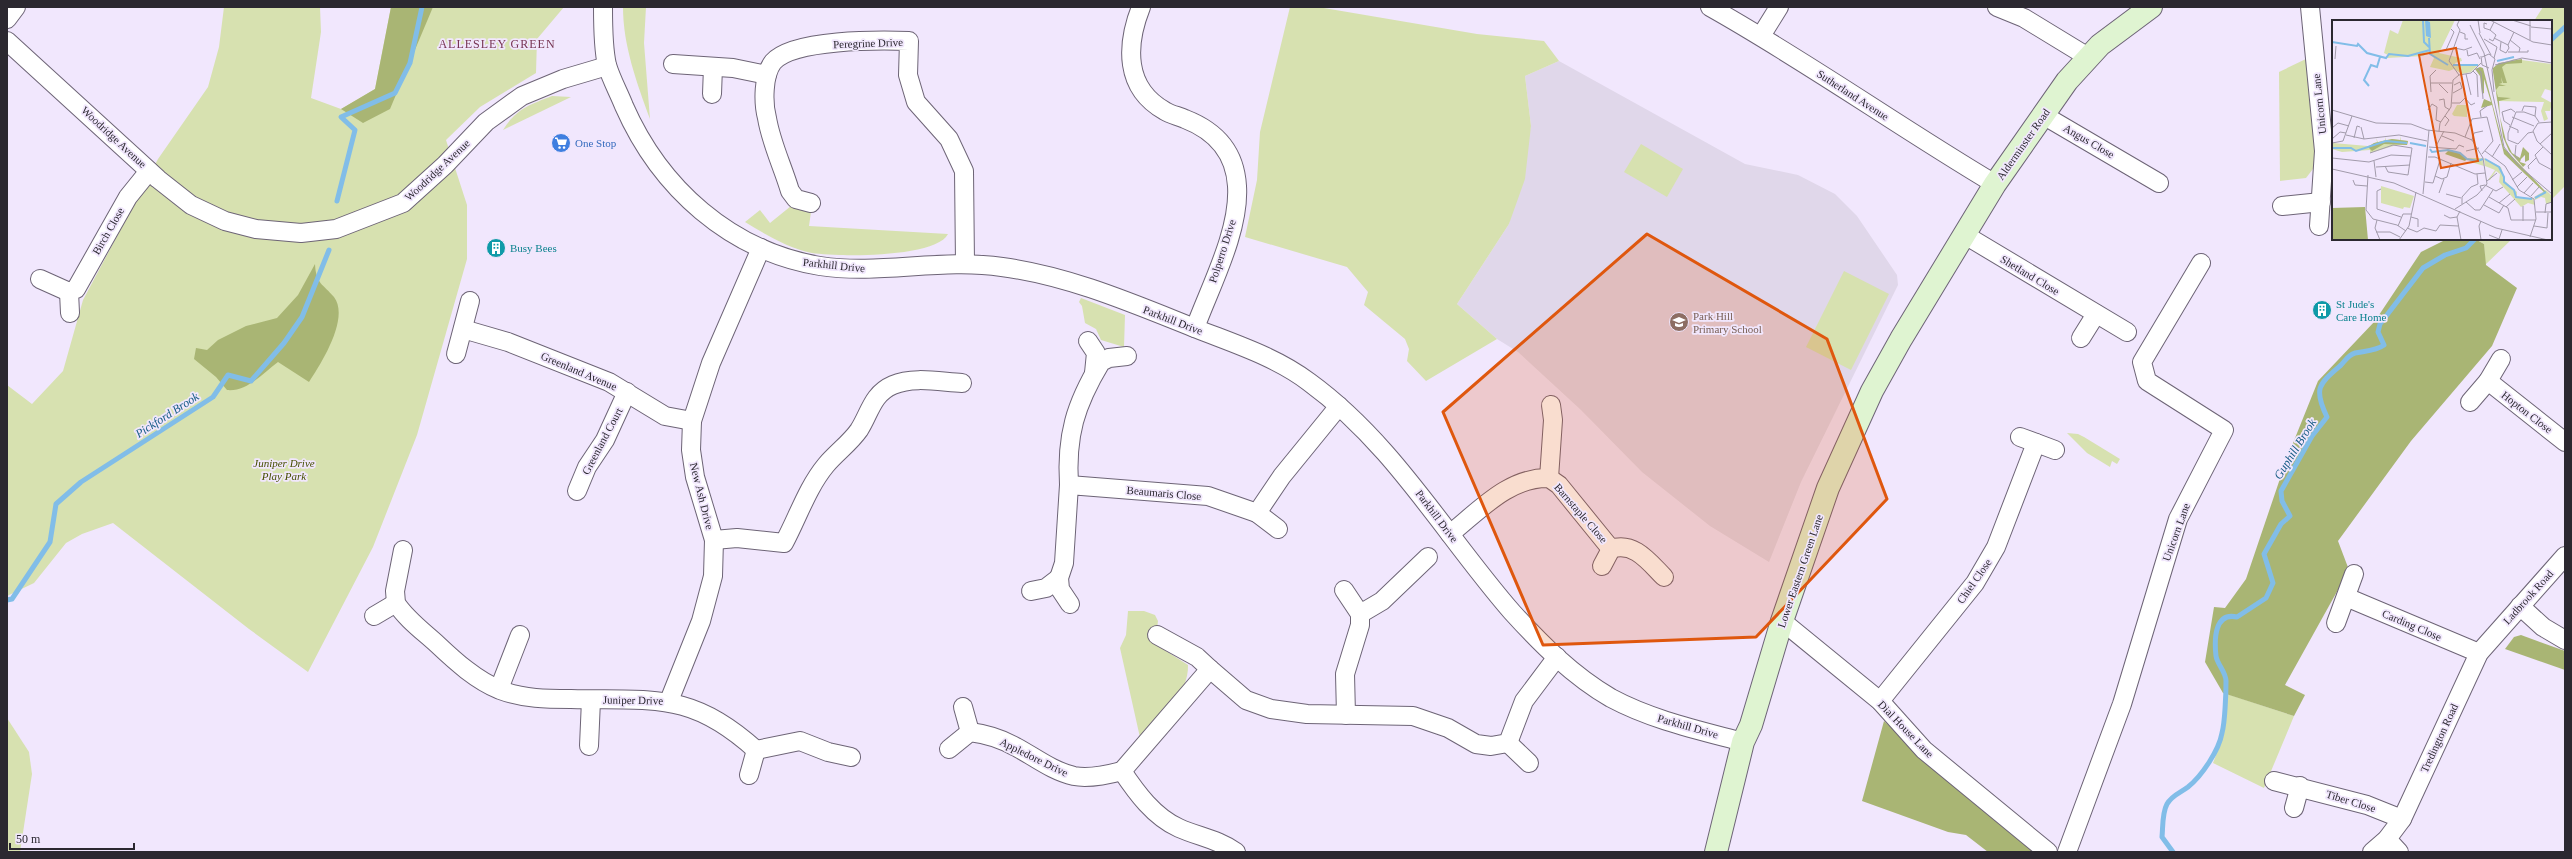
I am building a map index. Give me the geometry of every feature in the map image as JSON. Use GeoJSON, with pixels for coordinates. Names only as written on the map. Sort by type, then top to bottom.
{"type":"FeatureCollection","features":[{"type":"Feature","properties":{"kind":"street"},"geometry":{"type":"LineString","coordinates":[[7,19],[16,7]]}},
{"type":"Feature","properties":{"kind":"street","name":"Parkhill Drive"},"geometry":{"type":"LineString","coordinates":[[603,7],[607,66],[630,119],[663,173],[690,202],[715,222],[739,238],[760,248],[797,261],[849,269],[966,263],[1044,275],[1087,287],[1195,328],[1284,366],[1307,380],[1339,406],[1406,476],[1503,601],[1557,657],[1592,685],[1625,704],[1674,724],[1743,742]]}},
{"type":"Feature","properties":{"kind":"street","name":"Polperro Drive"},"geometry":{"type":"LineString","coordinates":[[1141,7],[1132,31],[1130,46],[1135,76],[1143,91],[1154,104],[1166,112],[1202,127],[1216,137],[1227,149],[1234,168],[1237,187],[1231,231],[1195,328]]}},
{"type":"Feature","properties":{"kind":"street","name":"Sutherland Avenue"},"geometry":{"type":"LineString","coordinates":[[1710,7],[1761,36],[1934,148],[1995,184]]}},
{"type":"Feature","properties":{"kind":"street"},"geometry":{"type":"LineString","coordinates":[[1761,36],[1779,7]]}},
{"type":"Feature","properties":{"kind":"street"},"geometry":{"type":"LineString","coordinates":[[1997,7],[2024,18],[2088,57]]}},
{"type":"Feature","properties":{"kind":"street","name":"Alderminster Road"},"geometry":{"type":"LineString","coordinates":[[1921,305],[1995,184],[2067,81],[2088,57],[2112,36],[2151,7]]}},
{"type":"Feature","properties":{"kind":"street","name":"Unicorn Lane"},"geometry":{"type":"LineString","coordinates":[[2310,7],[2328,160],[2321,202],[2319,226]]}},
{"type":"Feature","properties":{"kind":"street","name":"Woodridge Avenue"},"geometry":{"type":"LineString","coordinates":[[7,41],[149,171],[191,205],[224,221],[277,232],[308,233],[336,229],[404,203],[446,165],[486,122],[522,96],[563,79],[607,66]]}},
{"type":"Feature","properties":{"kind":"street","name":"Peregrine Drive"},"geometry":{"type":"LineString","coordinates":[[767,76],[774,62],[787,53],[802,48],[848,42],[909,41],[908,76],[916,102],[949,139],[964,171],[966,263]]}},
{"type":"Feature","properties":{"kind":"street"},"geometry":{"type":"LineString","coordinates":[[673,64],[733,68],[767,76],[766,117],[790,191],[796,198],[811,203]]}},
{"type":"Feature","properties":{"kind":"street"},"geometry":{"type":"LineString","coordinates":[[712,94],[713,67]]}},
{"type":"Feature","properties":{"kind":"street","name":"Angus Close"},"geometry":{"type":"LineString","coordinates":[[2043,115],[2137,162],[2159,183]]}},
{"type":"Feature","properties":{"kind":"street","name":"Birch Close"},"geometry":{"type":"LineString","coordinates":[[69,292],[76,289],[128,197],[149,171]]}},
{"type":"Feature","properties":{"kind":"street"},"geometry":{"type":"LineString","coordinates":[[2282,206],[2321,202]]}},
{"type":"Feature","properties":{"kind":"street","name":"Shetland Close"},"geometry":{"type":"LineString","coordinates":[[1965,235],[2127,332]]}},
{"type":"Feature","properties":{"kind":"street","name":"New Ash Drive"},"geometry":{"type":"LineString","coordinates":[[668,701],[709,599],[713,576],[714,540],[695,477],[691,450],[692,421],[711,363],[760,248]]}},
{"type":"Feature","properties":{"kind":"street","name":"Unicorn Lane"},"geometry":{"type":"LineString","coordinates":[[2067,852],[2122,704],[2178,519],[2224,430],[2147,381],[2142,362],[2201,263]]}},
{"type":"Feature","properties":{"kind":"street"},"geometry":{"type":"LineString","coordinates":[[40,279],[69,292],[70,313]]}},
{"type":"Feature","properties":{"kind":"street"},"geometry":{"type":"LineString","coordinates":[[456,354],[470,301]]}},
{"type":"Feature","properties":{"kind":"street","name":"Lower Eastern Green Lane"},"geometry":{"type":"LineString","coordinates":[[1716,852],[1743,742],[1751,725],[1782,621],[1828,488],[1872,391],[1921,305]]}},
{"type":"Feature","properties":{"kind":"street"},"geometry":{"type":"LineString","coordinates":[[2081,338],[2096,314]]}},
{"type":"Feature","properties":{"kind":"street","name":"Greenland Avenue"},"geometry":{"type":"LineString","coordinates":[[463,329],[508,342],[627,392],[665,416],[692,421]]}},
{"type":"Feature","properties":{"kind":"street"},"geometry":{"type":"LineString","coordinates":[[1088,341],[1096,353],[1094,373]]}},
{"type":"Feature","properties":{"kind":"street"},"geometry":{"type":"LineString","coordinates":[[1070,604],[1060,588],[1059,578],[1064,563],[1069,485],[1069,439],[1073,419],[1094,373],[1101,362],[1109,358],[1127,356]]}},
{"type":"Feature","properties":{"kind":"street"},"geometry":{"type":"LineString","coordinates":[[2470,402],[2488,381],[2501,359]]}},
{"type":"Feature","properties":{"kind":"street"},"geometry":{"type":"LineString","coordinates":[[714,540],[737,538],[784,543],[812,486],[826,466],[859,430],[872,402],[881,392],[891,386],[908,381],[962,383]]}},
{"type":"Feature","properties":{"kind":"street","name":"Hopton Close"},"geometry":{"type":"LineString","coordinates":[[2488,381],[2565,442]]}},
{"type":"Feature","properties":{"kind":"street","name":"Greenland Court"},"geometry":{"type":"LineString","coordinates":[[578,490],[587,467],[605,440],[627,392]]}},
{"type":"Feature","properties":{"kind":"street","name":"Barnstaple Close"},"geometry":{"type":"LineString","coordinates":[[1549,478],[1553,420],[1551,405]]}},
{"type":"Feature","properties":{"kind":"street"},"geometry":{"type":"LineString","coordinates":[[1257,513],[1282,476],[1339,406]]}},
{"type":"Feature","properties":{"kind":"street","name":"Chiel Close"},"geometry":{"type":"LineString","coordinates":[[1880,700],[1975,583],[1996,548],[2028,440],[2056,450]]}},
{"type":"Feature","properties":{"kind":"street","name":"Barnstaple Close"},"geometry":{"type":"LineString","coordinates":[[1450,534],[1497,496],[1519,482],[1549,478],[1559,484],[1611,549]]}},
{"type":"Feature","properties":{"kind":"street","name":"Beaumaris Close"},"geometry":{"type":"LineString","coordinates":[[1069,485],[1208,496],[1257,513],[1278,529]]}},
{"type":"Feature","properties":{"kind":"street","name":"Barnstaple Close"},"geometry":{"type":"LineString","coordinates":[[1602,566],[1611,549],[1624,546],[1632,548],[1664,577]]}},
{"type":"Feature","properties":{"kind":"street"},"geometry":{"type":"LineString","coordinates":[[374,616],[396,604],[396,591],[403,550]]}},
{"type":"Feature","properties":{"kind":"street"},"geometry":{"type":"LineString","coordinates":[[1360,614],[1382,601],[1428,556]]}},
{"type":"Feature","properties":{"kind":"street","name":"Ladbrook Road"},"geometry":{"type":"LineString","coordinates":[[2491,637],[2565,556]]}},
{"type":"Feature","properties":{"kind":"street"},"geometry":{"type":"LineString","coordinates":[[2336,623],[2354,574]]}},
{"type":"Feature","properties":{"kind":"street"},"geometry":{"type":"LineString","coordinates":[[1031,591],[1046,588],[1059,578]]}},
{"type":"Feature","properties":{"kind":"street"},"geometry":{"type":"LineString","coordinates":[[1344,590],[1360,614],[1360,625],[1345,674],[1346,715]]}},
{"type":"Feature","properties":{"kind":"street","name":"Carding Close"},"geometry":{"type":"LineString","coordinates":[[2346,597],[2479,653]]}},
{"type":"Feature","properties":{"kind":"street","name":"Juniper Drive"},"geometry":{"type":"LineString","coordinates":[[396,604],[456,663],[477,678],[499,689],[534,699],[668,701],[713,716],[738,734],[756,750]]}},
{"type":"Feature","properties":{"kind":"street"},"geometry":{"type":"LineString","coordinates":[[2520,606],[2543,627],[2565,640]]}},
{"type":"Feature","properties":{"kind":"street","name":"Dial House Lane"},"geometry":{"type":"LineString","coordinates":[[1782,621],[1880,700],[1924,750],[2048,852]]}},
{"type":"Feature","properties":{"kind":"street"},"geometry":{"type":"LineString","coordinates":[[499,689],[520,635]]}},
{"type":"Feature","properties":{"kind":"street"},"geometry":{"type":"LineString","coordinates":[[1157,635],[1197,658],[1246,700],[1259,705],[1287,712],[1413,716],[1448,728],[1476,744],[1491,746],[1508,743]]}},
{"type":"Feature","properties":{"kind":"street","name":"Tredington Road"},"geometry":{"type":"LineString","coordinates":[[2372,852],[2386,839],[2402,819],[2479,653],[2491,637]]}},
{"type":"Feature","properties":{"kind":"street"},"geometry":{"type":"LineString","coordinates":[[1508,743],[1524,701],[1557,657]]}},
{"type":"Feature","properties":{"kind":"street"},"geometry":{"type":"LineString","coordinates":[[1210,669],[1122,771],[1132,786],[1167,822],[1179,828],[1212,838],[1236,852]]}},
{"type":"Feature","properties":{"kind":"street","name":"Juniper Drive"},"geometry":{"type":"LineString","coordinates":[[589,746],[591,700]]}},
{"type":"Feature","properties":{"kind":"street"},"geometry":{"type":"LineString","coordinates":[[949,749],[970,732],[963,707]]}},
{"type":"Feature","properties":{"kind":"street","name":"Appledore Drive"},"geometry":{"type":"LineString","coordinates":[[970,732],[987,734],[1016,746],[1053,768],[1075,776],[1102,776],[1122,771]]}},
{"type":"Feature","properties":{"kind":"street"},"geometry":{"type":"LineString","coordinates":[[749,775],[756,750],[800,741],[828,752],[851,757]]}},
{"type":"Feature","properties":{"kind":"street"},"geometry":{"type":"LineString","coordinates":[[1508,743],[1529,763]]}},
{"type":"Feature","properties":{"kind":"street","name":"Tiber Close"},"geometry":{"type":"LineString","coordinates":[[2274,781],[2300,786],[2367,805],[2402,819]]}},
{"type":"Feature","properties":{"kind":"street"},"geometry":{"type":"LineString","coordinates":[[2294,808],[2300,786]]}},
{"type":"Feature","properties":{"kind":"street"},"geometry":{"type":"LineString","coordinates":[[2386,839],[2399,852]]}},
{"type":"Feature","properties":{"kind":"highlighted area"},"geometry":{"type":"Polygon","coordinates":[[[1647,234],[1827,339],[1887,499],[1756,637],[1543,645],[1443,412],[1647,234]]]}},
{"type":"Feature","properties":{"kind":"shaded area","name":"Park Hill Primary School"},"geometry":{"type":"Polygon","coordinates":[[[1559,61],[1745,164],[1798,175],[1835,194],[1857,216],[1897,275],[1898,285],[1801,482],[1769,562],[1710,526],[1642,472],[1581,410],[1518,352],[1497,339],[1457,304],[1509,224],[1531,126],[1525,76],[1559,61]]]}},
{"type":"Feature","properties":{"kind":"green space","name":"Juniper Drive Play Park"},"geometry":{"type":"Polygon","coordinates":[[[224,7],[320,7],[321,32],[311,98],[341,109],[375,89],[391,7],[564,7],[537,39],[536,73],[480,107],[446,140],[467,205],[467,259],[417,435],[373,547],[308,672],[249,629],[113,523],[82,534],[66,543],[34,583],[7,596],[7,385],[32,404],[63,371],[83,300],[158,159],[208,87],[219,47],[224,7]]]}},
{"type":"Feature","properties":{"kind":"green space"},"geometry":{"type":"Polygon","coordinates":[[[391,7],[433,7],[390,109],[363,123],[341,109],[375,89],[391,7]]]}},
{"type":"Feature","properties":{"kind":"green space"},"geometry":{"type":"Polygon","coordinates":[[[623,7],[646,7],[644,43],[650,119],[628,50],[625,36],[623,7]]]}},
{"type":"Feature","properties":{"kind":"green space"},"geometry":{"type":"Polygon","coordinates":[[[1290,7],[1318,7],[1477,34],[1544,41],[1559,61],[1525,76],[1531,126],[1525,179],[1509,224],[1457,304],[1497,339],[1426,381],[1407,361],[1409,349],[1405,339],[1364,305],[1368,292],[1347,267],[1245,237],[1257,180],[1260,132],[1290,7]]]}},
{"type":"Feature","properties":{"kind":"green space"},"geometry":{"type":"Polygon","coordinates":[[[2543,7],[2565,7],[2565,186],[2552,199],[2552,20],[2535,20],[2543,7]]]}},
{"type":"Feature","properties":{"kind":"green space"},"geometry":{"type":"Polygon","coordinates":[[[2308,58],[2316,165],[2306,178],[2280,181],[2279,72],[2308,58]]]}},
{"type":"Feature","properties":{"kind":"green space"},"geometry":{"type":"Polygon","coordinates":[[[552,96],[571,97],[503,130],[518,112],[536,102],[552,96]]]}},
{"type":"Feature","properties":{"kind":"green space"},"geometry":{"type":"Polygon","coordinates":[[[1641,144],[1683,169],[1667,197],[1624,172],[1641,144]]]}},
{"type":"Feature","properties":{"kind":"green space"},"geometry":{"type":"Polygon","coordinates":[[[791,206],[811,212],[809,226],[948,234],[940,242],[925,248],[906,252],[863,255],[825,254],[803,251],[769,236],[745,222],[760,210],[770,223],[791,206]]]}},
{"type":"Feature","properties":{"kind":"green space"},"geometry":{"type":"Polygon","coordinates":[[[2445,240],[2477,240],[2484,244],[2486,265],[2517,288],[2492,346],[2411,441],[2338,541],[2349,570],[2285,685],[2305,695],[2294,716],[2223,693],[2205,662],[2214,607],[2225,608],[2246,579],[2287,458],[2318,381],[2375,321],[2421,252],[2445,240]]]}},
{"type":"Feature","properties":{"kind":"green space"},"geometry":{"type":"Polygon","coordinates":[[[2477,240],[2511,240],[2485,265],[2484,244],[2477,240]]]}},
{"type":"Feature","properties":{"kind":"green space"},"geometry":{"type":"Polygon","coordinates":[[[315,264],[319,280],[334,297],[338,306],[339,317],[332,341],[309,382],[278,362],[248,385],[234,390],[227,390],[216,377],[194,359],[196,348],[207,350],[218,340],[246,326],[277,318],[298,295],[315,264]]]}},
{"type":"Feature","properties":{"kind":"green space"},"geometry":{"type":"Polygon","coordinates":[[[1844,271],[1889,294],[1851,370],[1806,347],[1844,271]]]}},
{"type":"Feature","properties":{"kind":"green space"},"geometry":{"type":"Polygon","coordinates":[[[1081,298],[1125,315],[1124,347],[1101,340],[1096,329],[1085,323],[1082,306],[1079,302],[1081,298]]]}},
{"type":"Feature","properties":{"kind":"green space"},"geometry":{"type":"Polygon","coordinates":[[[2067,433],[2078,434],[2120,459],[2117,464],[2112,461],[2110,467],[2087,453],[2067,433]]]}},
{"type":"Feature","properties":{"kind":"green space"},"geometry":{"type":"Polygon","coordinates":[[[1128,611],[1144,611],[1155,615],[1158,621],[1155,644],[1188,665],[1184,687],[1178,697],[1164,716],[1141,742],[1120,648],[1126,635],[1128,611]]]}},
{"type":"Feature","properties":{"kind":"green space"},"geometry":{"type":"Polygon","coordinates":[[[2521,635],[2565,651],[2565,670],[2505,649],[2514,637],[2521,635]]]}},
{"type":"Feature","properties":{"kind":"green space"},"geometry":{"type":"Polygon","coordinates":[[[2227,694],[2294,716],[2264,788],[2213,763],[2224,734],[2227,694]]]}},
{"type":"Feature","properties":{"kind":"green space"},"geometry":{"type":"Polygon","coordinates":[[[7,718],[29,752],[32,774],[20,852],[7,852],[7,718]]]}},
{"type":"Feature","properties":{"kind":"green space"},"geometry":{"type":"Polygon","coordinates":[[[1884,721],[1936,767],[2040,852],[1988,852],[1966,835],[1948,832],[1862,801],[1884,721]]]}},
{"type":"Feature","properties":{"kind":"waterway","name":"Pickford Brook"},"geometry":{"type":"LineString","coordinates":[[337,201],[355,130],[341,117],[395,93],[410,63],[422,7]]}},
{"type":"Feature","properties":{"kind":"waterway","name":"Guphill Brook"},"geometry":{"type":"LineString","coordinates":[[2552,39],[2565,27]]}},
{"type":"Feature","properties":{"kind":"waterway","name":"Guphill Brook"},"geometry":{"type":"LineString","coordinates":[[2173,852],[2162,837],[2165,808],[2171,798],[2188,787],[2204,770],[2214,755],[2223,728],[2226,678],[2216,656],[2216,634],[2220,622],[2224,618],[2237,617],[2266,598],[2273,583],[2264,554],[2281,524],[2290,516],[2282,501],[2281,491],[2312,436],[2327,417],[2320,399],[2320,387],[2323,382],[2350,355],[2374,350],[2384,345],[2378,332],[2380,324],[2423,268],[2445,255],[2466,248],[2474,240]]}},
{"type":"Feature","properties":{"kind":"waterway","name":"Pickford Brook"},"geometry":{"type":"LineString","coordinates":[[7,600],[12,599],[50,542],[56,504],[81,482],[213,397],[228,375],[251,381],[284,343],[302,317],[329,250]]}},
{"type":"Feature","properties":{"kind":"place","name":"One Stop"},"geometry":{"type":"Point","coordinates":[561,143]}},
{"type":"Feature","properties":{"kind":"place","name":"Busy Bees"},"geometry":{"type":"Point","coordinates":[496,248]}},
{"type":"Feature","properties":{"kind":"place","name":"St Jude's Care Home"},"geometry":{"type":"Point","coordinates":[2322,310]}},
{"type":"Feature","properties":{"kind":"place","name":"Park Hill Primary School"},"geometry":{"type":"Point","coordinates":[1679,322]}},
{"type":"Feature","properties":{"kind":"district","name":"ALLESLEY GREEN"},"geometry":{"type":"Point","coordinates":[497,44]}}]}
